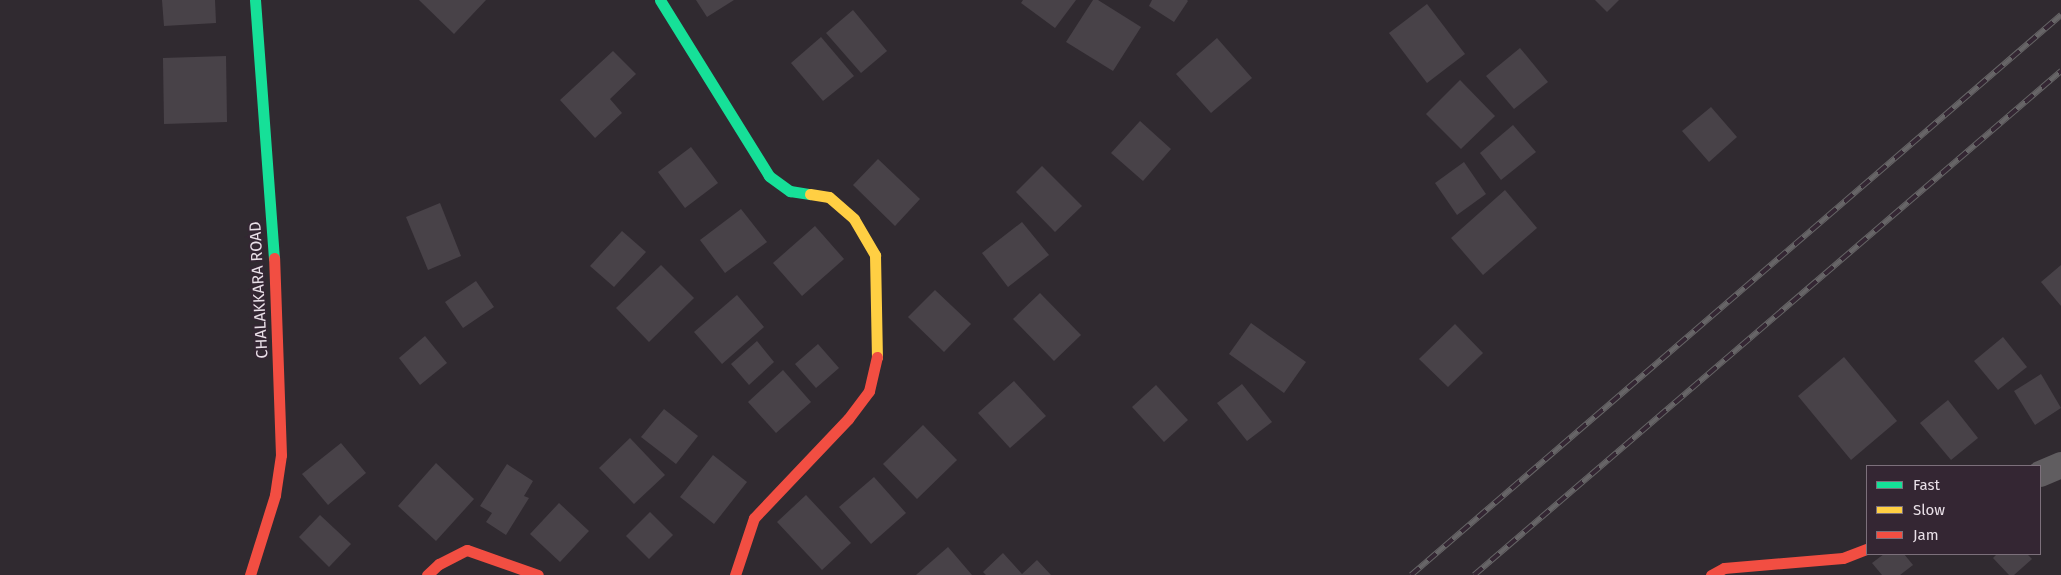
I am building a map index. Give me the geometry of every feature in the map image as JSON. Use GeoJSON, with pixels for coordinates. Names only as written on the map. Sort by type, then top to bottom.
{"type":"FeatureCollection","features":[{"type":"Feature","properties":{"kind":"street","name":"CHALAKKARA ROAD"},"geometry":{"type":"LineString","coordinates":[[250,575],[275,495],[281,455],[274,245],[254,0]]}},
{"type":"Feature","properties":{"kind":"street"},"geometry":{"type":"LineString","coordinates":[[660,0],[769,176],[790,191],[829,197],[854,219],[875,255],[877,359],[869,391],[848,418],[786,481],[754,518],[735,575]]}},
{"type":"Feature","properties":{"kind":"street"},"geometry":{"type":"LineString","coordinates":[[2041,474],[2061,465]]}},
{"type":"Feature","properties":{"kind":"street"},"geometry":{"type":"LineString","coordinates":[[1711,575],[1724,568],[1843,558],[1866,549]]}},
{"type":"Feature","properties":{"kind":"street"},"geometry":{"type":"LineString","coordinates":[[427,575],[439,564],[467,550],[538,575]]}},
{"type":"Feature","properties":{"kind":"building"},"geometry":{"type":"Polygon","coordinates":[[[162,0],[215,0],[216,23],[164,26],[162,0]]]}},
{"type":"Feature","properties":{"kind":"building"},"geometry":{"type":"Polygon","coordinates":[[[419,0],[486,0],[454,34],[419,0]]]}},
{"type":"Feature","properties":{"kind":"building"},"geometry":{"type":"Polygon","coordinates":[[[696,0],[734,0],[707,17],[696,0]]]}},
{"type":"Feature","properties":{"kind":"building"},"geometry":{"type":"Polygon","coordinates":[[[1023,0],[1076,0],[1055,28],[1021,3],[1023,0]]]}},
{"type":"Feature","properties":{"kind":"building"},"geometry":{"type":"Polygon","coordinates":[[[1093,0],[1098,0],[1141,27],[1113,71],[1066,42],[1093,0]]]}},
{"type":"Feature","properties":{"kind":"building"},"geometry":{"type":"Polygon","coordinates":[[[1152,0],[1188,1],[1174,22],[1149,6],[1152,0]]]}},
{"type":"Feature","properties":{"kind":"building"},"geometry":{"type":"Polygon","coordinates":[[[1595,0],[1619,0],[1607,12],[1595,0]]]}},
{"type":"Feature","properties":{"kind":"building"},"geometry":{"type":"Polygon","coordinates":[[[1427,4],[1465,54],[1427,83],[1389,33],[1427,4]]]}},
{"type":"Feature","properties":{"kind":"building"},"geometry":{"type":"Polygon","coordinates":[[[853,10],[887,51],[861,73],[826,33],[853,10]]]}},
{"type":"Feature","properties":{"kind":"building"},"geometry":{"type":"Polygon","coordinates":[[[821,37],[854,76],[823,101],[791,63],[821,37]]]}},
{"type":"Feature","properties":{"kind":"building"},"geometry":{"type":"Polygon","coordinates":[[[1217,38],[1252,78],[1211,113],[1176,74],[1217,38]]]}},
{"type":"Feature","properties":{"kind":"building"},"geometry":{"type":"Polygon","coordinates":[[[1520,48],[1548,82],[1514,109],[1486,76],[1520,48]]]}},
{"type":"Feature","properties":{"kind":"building"},"geometry":{"type":"Polygon","coordinates":[[[613,51],[636,74],[610,99],[622,113],[595,138],[560,100],[613,51]]]}},
{"type":"Feature","properties":{"kind":"building"},"geometry":{"type":"Polygon","coordinates":[[[226,56],[227,122],[164,124],[163,58],[226,56]]]}},
{"type":"Feature","properties":{"kind":"building"},"geometry":{"type":"Polygon","coordinates":[[[1460,80],[1495,116],[1461,149],[1426,114],[1460,80]]]}},
{"type":"Feature","properties":{"kind":"building"},"geometry":{"type":"Polygon","coordinates":[[[1711,107],[1737,137],[1709,162],[1682,131],[1711,107]]]}},
{"type":"Feature","properties":{"kind":"building"},"geometry":{"type":"Polygon","coordinates":[[[1140,121],[1171,149],[1143,181],[1111,153],[1140,121]]]}},
{"type":"Feature","properties":{"kind":"building"},"geometry":{"type":"Polygon","coordinates":[[[1513,125],[1536,152],[1501,180],[1480,153],[1513,125]]]}},
{"type":"Feature","properties":{"kind":"building"},"geometry":{"type":"Polygon","coordinates":[[[691,147],[718,183],[685,208],[658,172],[691,147]]]}},
{"type":"Feature","properties":{"kind":"building"},"geometry":{"type":"Polygon","coordinates":[[[878,159],[920,199],[895,226],[853,185],[878,159]]]}},
{"type":"Feature","properties":{"kind":"building"},"geometry":{"type":"Polygon","coordinates":[[[1464,162],[1486,194],[1457,215],[1435,183],[1464,162]]]}},
{"type":"Feature","properties":{"kind":"building"},"geometry":{"type":"Polygon","coordinates":[[[1042,166],[1082,206],[1055,232],[1016,192],[1042,166]]]}},
{"type":"Feature","properties":{"kind":"building"},"geometry":{"type":"Polygon","coordinates":[[[1505,190],[1537,228],[1483,275],[1451,238],[1505,190]]]}},
{"type":"Feature","properties":{"kind":"building"},"geometry":{"type":"Polygon","coordinates":[[[440,203],[461,256],[428,270],[406,217],[440,203]]]}},
{"type":"Feature","properties":{"kind":"building"},"geometry":{"type":"Polygon","coordinates":[[[741,209],[767,242],[725,273],[700,240],[741,209]]]}},
{"type":"Feature","properties":{"kind":"building"},"geometry":{"type":"Polygon","coordinates":[[[1022,222],[1049,255],[1008,287],[982,253],[1022,222]]]}},
{"type":"Feature","properties":{"kind":"building"},"geometry":{"type":"Polygon","coordinates":[[[815,226],[844,259],[802,296],[773,263],[815,226]]]}},
{"type":"Feature","properties":{"kind":"building"},"geometry":{"type":"Polygon","coordinates":[[[622,231],[646,252],[614,287],[590,266],[622,231]]]}},
{"type":"Feature","properties":{"kind":"building"},"geometry":{"type":"Polygon","coordinates":[[[661,265],[694,298],[649,342],[616,308],[661,265]]]}},
{"type":"Feature","properties":{"kind":"building"},"geometry":{"type":"Polygon","coordinates":[[[2061,265],[2061,306],[2041,282],[2061,265]]]}},
{"type":"Feature","properties":{"kind":"building"},"geometry":{"type":"Polygon","coordinates":[[[476,281],[494,307],[463,328],[445,302],[476,281]]]}},
{"type":"Feature","properties":{"kind":"building"},"geometry":{"type":"Polygon","coordinates":[[[935,290],[971,324],[944,352],[908,317],[935,290]]]}},
{"type":"Feature","properties":{"kind":"building"},"geometry":{"type":"Polygon","coordinates":[[[1040,293],[1081,335],[1054,361],[1013,319],[1040,293]]]}},
{"type":"Feature","properties":{"kind":"building"},"geometry":{"type":"Polygon","coordinates":[[[737,295],[764,327],[722,364],[694,332],[737,295]]]}},
{"type":"Feature","properties":{"kind":"building"},"geometry":{"type":"Polygon","coordinates":[[[1251,323],[1306,362],[1284,393],[1229,354],[1251,323]]]}},
{"type":"Feature","properties":{"kind":"building"},"geometry":{"type":"Polygon","coordinates":[[[1455,324],[1483,353],[1448,387],[1419,359],[1455,324]]]}},
{"type":"Feature","properties":{"kind":"building"},"geometry":{"type":"Polygon","coordinates":[[[425,336],[447,363],[420,385],[399,358],[425,336]]]}},
{"type":"Feature","properties":{"kind":"building"},"geometry":{"type":"Polygon","coordinates":[[[2003,337],[2027,367],[1998,390],[1974,361],[2003,337]]]}},
{"type":"Feature","properties":{"kind":"building"},"geometry":{"type":"Polygon","coordinates":[[[757,341],[774,362],[749,385],[731,364],[757,341]]]}},
{"type":"Feature","properties":{"kind":"building"},"geometry":{"type":"Polygon","coordinates":[[[818,344],[839,368],[816,388],[795,364],[818,344]]]}},
{"type":"Feature","properties":{"kind":"building"},"geometry":{"type":"Polygon","coordinates":[[[1844,357],[1897,421],[1851,460],[1798,396],[1844,357]]]}},
{"type":"Feature","properties":{"kind":"building"},"geometry":{"type":"Polygon","coordinates":[[[783,370],[811,402],[776,433],[748,402],[783,370]]]}},
{"type":"Feature","properties":{"kind":"building"},"geometry":{"type":"Polygon","coordinates":[[[2041,374],[2061,408],[2035,425],[2014,391],[2041,374]]]}},
{"type":"Feature","properties":{"kind":"building"},"geometry":{"type":"Polygon","coordinates":[[[1014,381],[1046,416],[1010,448],[978,413],[1014,381]]]}},
{"type":"Feature","properties":{"kind":"building"},"geometry":{"type":"Polygon","coordinates":[[[1242,384],[1272,422],[1247,441],[1217,403],[1242,384]]]}},
{"type":"Feature","properties":{"kind":"building"},"geometry":{"type":"Polygon","coordinates":[[[1156,385],[1188,420],[1164,442],[1132,407],[1156,385]]]}},
{"type":"Feature","properties":{"kind":"building"},"geometry":{"type":"Polygon","coordinates":[[[1948,400],[1978,438],[1951,460],[1920,423],[1948,400]]]}},
{"type":"Feature","properties":{"kind":"building"},"geometry":{"type":"Polygon","coordinates":[[[664,409],[698,436],[676,464],[641,437],[664,409]]]}},
{"type":"Feature","properties":{"kind":"building"},"geometry":{"type":"Polygon","coordinates":[[[923,425],[957,460],[917,499],[883,464],[923,425]]]}},
{"type":"Feature","properties":{"kind":"building"},"geometry":{"type":"Polygon","coordinates":[[[630,438],[665,475],[634,504],[599,468],[630,438]]]}},
{"type":"Feature","properties":{"kind":"building"},"geometry":{"type":"Polygon","coordinates":[[[341,443],[366,473],[328,505],[302,474],[341,443]]]}},
{"type":"Feature","properties":{"kind":"building"},"geometry":{"type":"Polygon","coordinates":[[[713,455],[747,482],[714,524],[680,497],[713,455]]]}},
{"type":"Feature","properties":{"kind":"building"},"geometry":{"type":"Polygon","coordinates":[[[436,463],[474,499],[436,541],[398,506],[436,463]]]}},
{"type":"Feature","properties":{"kind":"building"},"geometry":{"type":"Polygon","coordinates":[[[507,464],[533,481],[524,496],[529,498],[506,535],[486,522],[492,513],[480,506],[507,464]]]}},
{"type":"Feature","properties":{"kind":"building"},"geometry":{"type":"Polygon","coordinates":[[[874,477],[906,513],[871,544],[839,507],[874,477]]]}},
{"type":"Feature","properties":{"kind":"building"},"geometry":{"type":"Polygon","coordinates":[[[806,495],[851,543],[822,570],[777,522],[806,495]]]}},
{"type":"Feature","properties":{"kind":"building"},"geometry":{"type":"Polygon","coordinates":[[[559,503],[589,531],[560,562],[530,534],[559,503]]]}},
{"type":"Feature","properties":{"kind":"building"},"geometry":{"type":"Polygon","coordinates":[[[650,512],[673,535],[649,559],[626,536],[650,512]]]}},
{"type":"Feature","properties":{"kind":"building"},"geometry":{"type":"Polygon","coordinates":[[[320,515],[351,544],[329,567],[299,537],[320,515]]]}},
{"type":"Feature","properties":{"kind":"building"},"geometry":{"type":"Polygon","coordinates":[[[948,547],[972,575],[916,575],[948,547]]]}},
{"type":"Feature","properties":{"kind":"building"},"geometry":{"type":"Polygon","coordinates":[[[1003,553],[1022,574],[1037,560],[1051,575],[986,575],[983,572],[1003,553]]]}},
{"type":"Feature","properties":{"kind":"building"},"geometry":{"type":"Polygon","coordinates":[[[1883,555],[1905,555],[1913,565],[1900,575],[1882,575],[1872,563],[1883,555]]]}},
{"type":"Feature","properties":{"kind":"building"},"geometry":{"type":"Polygon","coordinates":[[[1996,555],[2028,555],[2032,559],[2014,575],[2009,575],[1993,558],[1996,555]]]}},
{"type":"Feature","properties":{"kind":"railway"},"geometry":{"type":"LineString","coordinates":[[1411,575],[2061,15]]}},
{"type":"Feature","properties":{"kind":"railway"},"geometry":{"type":"LineString","coordinates":[[1474,575],[2061,71]]}},
{"type":"Feature","properties":{"kind":"traffic: fast"},"geometry":{"type":"LineString","coordinates":[[255,0],[274,258]]}},
{"type":"Feature","properties":{"kind":"traffic: fast"},"geometry":{"type":"LineString","coordinates":[[660,0],[769,176],[790,191],[810,194]]}},
{"type":"Feature","properties":{"kind":"traffic: slow"},"geometry":{"type":"LineString","coordinates":[[810,194],[829,197],[854,219],[875,255],[877,357]]}},
{"type":"Feature","properties":{"kind":"traffic: jam"},"geometry":{"type":"LineString","coordinates":[[250,575],[275,495],[281,455],[274,258]]}},
{"type":"Feature","properties":{"kind":"traffic: jam"},"geometry":{"type":"LineString","coordinates":[[735,575],[754,518],[848,419],[869,391],[877,357]]}},
{"type":"Feature","properties":{"kind":"traffic: jam"},"geometry":{"type":"LineString","coordinates":[[1711,575],[1724,568],[1843,558],[1866,549]]}},
{"type":"Feature","properties":{"kind":"traffic: jam"},"geometry":{"type":"LineString","coordinates":[[427,575],[439,564],[467,550],[538,575]]}}]}
